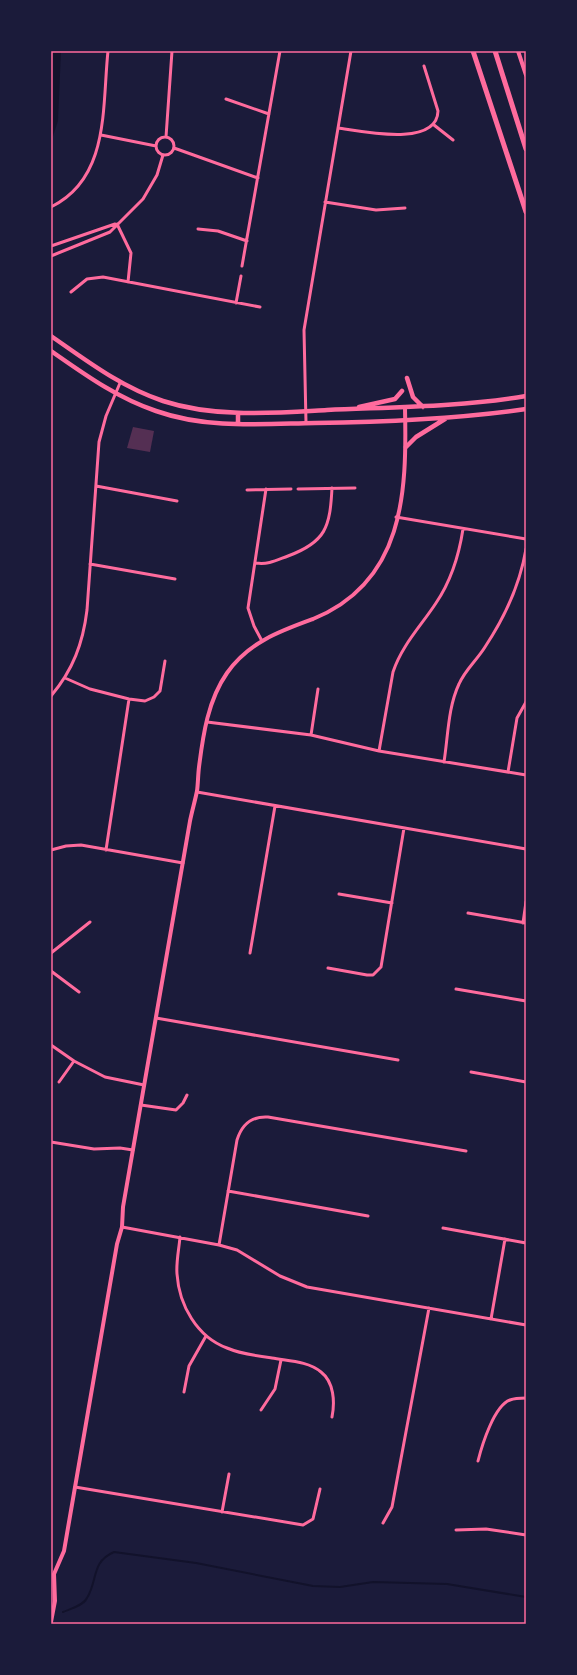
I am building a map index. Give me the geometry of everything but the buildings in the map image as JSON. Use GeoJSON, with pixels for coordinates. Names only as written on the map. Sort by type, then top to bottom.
{"type":"FeatureCollection","features":[{"type":"Feature","properties":{"kind":"main road"},"geometry":{"type":"LineString","coordinates":[[473,51],[526,212]]}},
{"type":"Feature","properties":{"kind":"main road"},"geometry":{"type":"LineString","coordinates":[[494,51],[526,149]]}},
{"type":"Feature","properties":{"kind":"main road"},"geometry":{"type":"LineString","coordinates":[[51,336],[120,383],[143,394],[177,405],[205,410],[238,413],[405,408],[488,402],[526,396]]}},
{"type":"Feature","properties":{"kind":"main road"},"geometry":{"type":"LineString","coordinates":[[51,351],[116,394],[146,408],[177,417],[206,423],[306,424],[405,421],[447,419],[526,409]]}},
{"type":"Feature","properties":{"kind":"main road"},"geometry":{"type":"LineString","coordinates":[[407,378],[413,397],[423,407]]}},
{"type":"Feature","properties":{"kind":"main road"},"geometry":{"type":"LineString","coordinates":[[347,410],[395,399],[402,391]]}},
{"type":"Feature","properties":{"kind":"main road"},"geometry":{"type":"LineString","coordinates":[[238,413],[238,424]]}},
{"type":"Feature","properties":{"kind":"main road"},"geometry":{"type":"LineString","coordinates":[[406,447],[416,437],[447,419]]}},
{"type":"Feature","properties":{"kind":"street"},"geometry":{"type":"LineString","coordinates":[[51,207],[68,198],[84,181],[91,169],[101,135],[108,51]]}},
{"type":"Feature","properties":{"kind":"street"},"geometry":{"type":"LineString","coordinates":[[166,137],[172,51]]}},
{"type":"Feature","properties":{"kind":"street"},"geometry":{"type":"LineString","coordinates":[[242,266],[269,114],[278,51]]}},
{"type":"Feature","properties":{"kind":"street"},"geometry":{"type":"LineString","coordinates":[[306,424],[304,330],[351,51]]}},
{"type":"Feature","properties":{"kind":"street"},"geometry":{"type":"LineString","coordinates":[[518,51],[526,75]]}},
{"type":"Feature","properties":{"kind":"street"},"geometry":{"type":"LineString","coordinates":[[338,128],[385,134],[423,132],[434,125],[438,118],[438,111],[424,66]]}},
{"type":"Feature","properties":{"kind":"street"},"geometry":{"type":"LineString","coordinates":[[226,99],[269,114]]}},
{"type":"Feature","properties":{"kind":"street"},"geometry":{"type":"LineString","coordinates":[[434,125],[453,140]]}},
{"type":"Feature","properties":{"kind":"street"},"geometry":{"type":"LineString","coordinates":[[101,135],[156,146]]}},
{"type":"Feature","properties":{"kind":"street"},"geometry":{"type":"LineString","coordinates":[[156,146],[161,138],[166,137],[174,142],[172,152],[163,155]]}},
{"type":"Feature","properties":{"kind":"street"},"geometry":{"type":"LineString","coordinates":[[156,146],[159,153],[163,155]]}},
{"type":"Feature","properties":{"kind":"street"},"geometry":{"type":"LineString","coordinates":[[174,148],[258,178]]}},
{"type":"Feature","properties":{"kind":"street"},"geometry":{"type":"LineString","coordinates":[[51,256],[110,232],[143,199],[157,175],[163,155]]}},
{"type":"Feature","properties":{"kind":"street"},"geometry":{"type":"LineString","coordinates":[[325,202],[376,210],[404,208]]}},
{"type":"Feature","properties":{"kind":"street"},"geometry":{"type":"LineString","coordinates":[[51,246],[117,224]]}},
{"type":"Feature","properties":{"kind":"street"},"geometry":{"type":"LineString","coordinates":[[117,224],[131,252],[128,282]]}},
{"type":"Feature","properties":{"kind":"street"},"geometry":{"type":"LineString","coordinates":[[198,229],[218,231],[247,241]]}},
{"type":"Feature","properties":{"kind":"street"},"geometry":{"type":"LineString","coordinates":[[236,302],[241,276]]}},
{"type":"Feature","properties":{"kind":"street"},"geometry":{"type":"LineString","coordinates":[[71,292],[88,279],[96,277],[260,307]]}},
{"type":"Feature","properties":{"kind":"street"},"geometry":{"type":"LineString","coordinates":[[51,696],[65,678],[78,653],[83,637],[100,442],[104,424],[120,383]]}},
{"type":"Feature","properties":{"kind":"street"},"geometry":{"type":"LineString","coordinates":[[51,1622],[55,1601],[53,1574],[64,1551],[117,1244],[122,1227],[122,1211],[183,863],[197,792],[199,766],[207,722],[216,692],[228,672],[244,654],[262,641],[282,630],[331,611],[361,589],[376,571],[388,550],[404,474],[406,447],[405,408]]}},
{"type":"Feature","properties":{"kind":"street"},"geometry":{"type":"LineString","coordinates":[[96,486],[177,501]]}},
{"type":"Feature","properties":{"kind":"street"},"geometry":{"type":"LineString","coordinates":[[256,564],[270,563],[307,550],[315,543],[327,527],[332,488]]}},
{"type":"Feature","properties":{"kind":"street"},"geometry":{"type":"LineString","coordinates":[[298,489],[354,488]]}},
{"type":"Feature","properties":{"kind":"street"},"geometry":{"type":"LineString","coordinates":[[262,641],[254,626],[248,608],[256,564],[266,489]]}},
{"type":"Feature","properties":{"kind":"street"},"geometry":{"type":"LineString","coordinates":[[247,490],[291,489]]}},
{"type":"Feature","properties":{"kind":"street"},"geometry":{"type":"LineString","coordinates":[[396,517],[526,539]]}},
{"type":"Feature","properties":{"kind":"street"},"geometry":{"type":"LineString","coordinates":[[379,751],[392,672],[406,644],[443,592],[453,570],[463,529]]}},
{"type":"Feature","properties":{"kind":"street"},"geometry":{"type":"LineString","coordinates":[[444,762],[456,690],[465,673],[484,649],[505,614],[521,574],[526,549]]}},
{"type":"Feature","properties":{"kind":"street"},"geometry":{"type":"LineString","coordinates":[[90,564],[175,579]]}},
{"type":"Feature","properties":{"kind":"street"},"geometry":{"type":"LineString","coordinates":[[65,678],[85,688],[129,699],[145,701],[158,694],[165,661]]}},
{"type":"Feature","properties":{"kind":"street"},"geometry":{"type":"LineString","coordinates":[[311,735],[318,689]]}},
{"type":"Feature","properties":{"kind":"street"},"geometry":{"type":"LineString","coordinates":[[106,850],[129,699]]}},
{"type":"Feature","properties":{"kind":"street"},"geometry":{"type":"LineString","coordinates":[[508,772],[517,718],[526,702]]}},
{"type":"Feature","properties":{"kind":"street"},"geometry":{"type":"LineString","coordinates":[[207,722],[311,735],[379,751],[526,775]]}},
{"type":"Feature","properties":{"kind":"street"},"geometry":{"type":"LineString","coordinates":[[197,792],[526,849]]}},
{"type":"Feature","properties":{"kind":"street"},"geometry":{"type":"LineString","coordinates":[[250,953],[275,806]]}},
{"type":"Feature","properties":{"kind":"street"},"geometry":{"type":"LineString","coordinates":[[328,968],[368,975],[380,970],[404,828]]}},
{"type":"Feature","properties":{"kind":"street"},"geometry":{"type":"LineString","coordinates":[[51,850],[73,845],[183,863]]}},
{"type":"Feature","properties":{"kind":"street"},"geometry":{"type":"LineString","coordinates":[[339,894],[392,903]]}},
{"type":"Feature","properties":{"kind":"street"},"geometry":{"type":"LineString","coordinates":[[468,913],[524,923],[526,902]]}},
{"type":"Feature","properties":{"kind":"street"},"geometry":{"type":"LineString","coordinates":[[51,953],[90,922]]}},
{"type":"Feature","properties":{"kind":"street"},"geometry":{"type":"LineString","coordinates":[[51,971],[79,992]]}},
{"type":"Feature","properties":{"kind":"street"},"geometry":{"type":"LineString","coordinates":[[456,989],[526,1002]]}},
{"type":"Feature","properties":{"kind":"street"},"geometry":{"type":"LineString","coordinates":[[156,1018],[398,1060]]}},
{"type":"Feature","properties":{"kind":"street"},"geometry":{"type":"LineString","coordinates":[[51,1045],[74,1061],[110,1078],[144,1085]]}},
{"type":"Feature","properties":{"kind":"street"},"geometry":{"type":"LineString","coordinates":[[59,1082],[74,1061]]}},
{"type":"Feature","properties":{"kind":"street"},"geometry":{"type":"LineString","coordinates":[[471,1072],[526,1082]]}},
{"type":"Feature","properties":{"kind":"street"},"geometry":{"type":"LineString","coordinates":[[141,1105],[176,1110],[184,1104],[187,1095]]}},
{"type":"Feature","properties":{"kind":"street"},"geometry":{"type":"LineString","coordinates":[[219,1245],[239,1133],[246,1124],[263,1117],[466,1151]]}},
{"type":"Feature","properties":{"kind":"street"},"geometry":{"type":"LineString","coordinates":[[51,1142],[94,1149],[120,1148],[133,1150]]}},
{"type":"Feature","properties":{"kind":"street"},"geometry":{"type":"LineString","coordinates":[[228,1191],[368,1216]]}},
{"type":"Feature","properties":{"kind":"street"},"geometry":{"type":"LineString","coordinates":[[122,1227],[180,1237],[237,1250],[280,1276],[307,1287],[526,1325]]}},
{"type":"Feature","properties":{"kind":"street"},"geometry":{"type":"LineString","coordinates":[[443,1228],[526,1243]]}},
{"type":"Feature","properties":{"kind":"street"},"geometry":{"type":"LineString","coordinates":[[180,1237],[177,1273],[179,1287],[188,1314],[206,1336],[220,1345],[236,1351],[309,1365],[325,1376],[333,1395],[332,1417]]}},
{"type":"Feature","properties":{"kind":"street"},"geometry":{"type":"LineString","coordinates":[[491,1319],[505,1239]]}},
{"type":"Feature","properties":{"kind":"street"},"geometry":{"type":"LineString","coordinates":[[383,1523],[392,1508],[429,1308]]}},
{"type":"Feature","properties":{"kind":"street"},"geometry":{"type":"LineString","coordinates":[[184,1392],[189,1366],[206,1336]]}},
{"type":"Feature","properties":{"kind":"street"},"geometry":{"type":"LineString","coordinates":[[261,1410],[275,1389],[281,1360]]}},
{"type":"Feature","properties":{"kind":"street"},"geometry":{"type":"LineString","coordinates":[[478,1461],[484,1441],[500,1408],[510,1400],[526,1398]]}},
{"type":"Feature","properties":{"kind":"street"},"geometry":{"type":"LineString","coordinates":[[222,1512],[229,1474]]}},
{"type":"Feature","properties":{"kind":"street"},"geometry":{"type":"LineString","coordinates":[[75,1487],[303,1526],[313,1519],[320,1489]]}},
{"type":"Feature","properties":{"kind":"street"},"geometry":{"type":"LineString","coordinates":[[456,1530],[486,1529],[526,1535]]}},
{"type":"Feature","properties":{"kind":"shaded area"},"geometry":{"type":"Polygon","coordinates":[[[51,51],[61,51],[58,121],[51,142],[51,51]]]}},
{"type":"Feature","properties":{"kind":"waterway"},"geometry":{"type":"LineString","coordinates":[[63,1612],[76,1607],[85,1601],[90,1591],[98,1566],[107,1556],[114,1552],[196,1563],[313,1586],[340,1587],[373,1582],[447,1584],[526,1597]]}}]}
